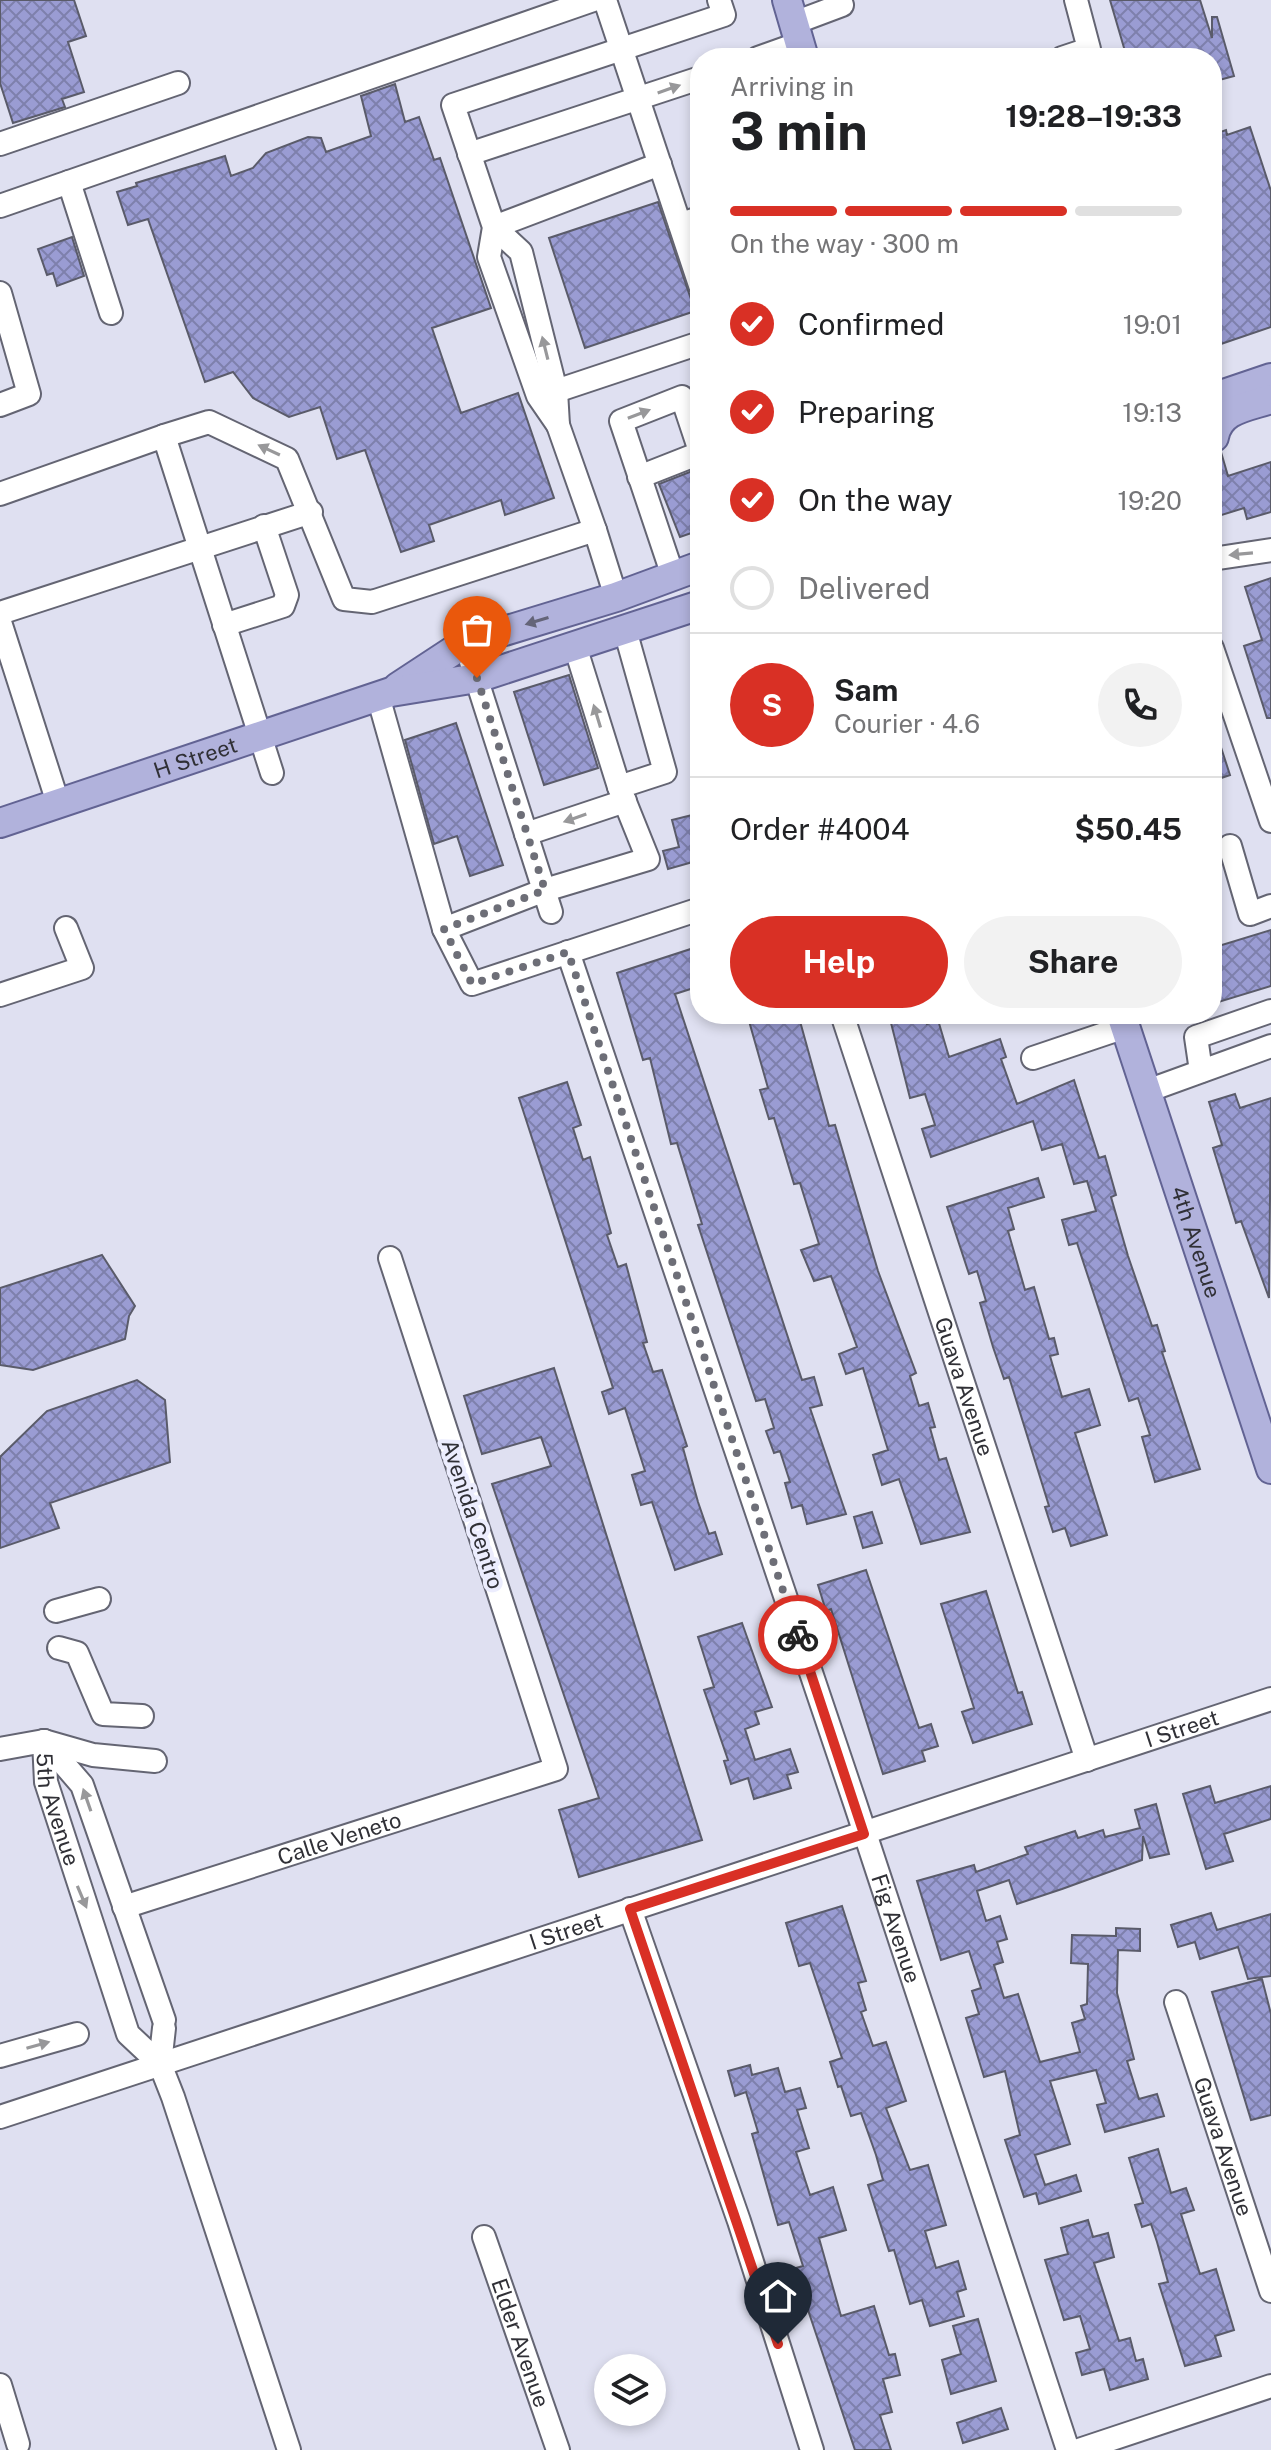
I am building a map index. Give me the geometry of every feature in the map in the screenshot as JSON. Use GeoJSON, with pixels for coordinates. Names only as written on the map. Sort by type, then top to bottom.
{"type":"FeatureCollection","features":[{"type":"Feature","properties":{"kind":"main road"},"geometry":{"type":"LineString","coordinates":[[1222,395],[1271,378]]}},
{"type":"Feature","properties":{"kind":"main road"},"geometry":{"type":"LineString","coordinates":[[1222,418],[1271,399]]}},
{"type":"Feature","properties":{"kind":"main road"},"geometry":{"type":"LineString","coordinates":[[1222,435],[1271,418]]}},
{"type":"Feature","properties":{"kind":"main road","name":"H Street"},"geometry":{"type":"LineString","coordinates":[[384,694],[465,643],[616,597],[690,570]]}},
{"type":"Feature","properties":{"kind":"main road","name":"H Street"},"geometry":{"type":"LineString","coordinates":[[0,823],[384,694],[477,678],[690,608]]}},
{"type":"Feature","properties":{"kind":"main road","name":"4th Avenue"},"geometry":{"type":"LineString","coordinates":[[1124,1024],[1271,1469]]}},
{"type":"Feature","properties":{"kind":"street"},"geometry":{"type":"LineString","coordinates":[[0,206],[593,0]]}},
{"type":"Feature","properties":{"kind":"street"},"geometry":{"type":"LineString","coordinates":[[605,0],[660,164],[690,221]]}},
{"type":"Feature","properties":{"kind":"street"},"geometry":{"type":"LineString","coordinates":[[558,425],[556,391],[521,252],[494,227],[453,105],[724,15],[719,0]]}},
{"type":"Feature","properties":{"kind":"street"},"geometry":{"type":"LineString","coordinates":[[1076,0],[1089,48]]}},
{"type":"Feature","properties":{"kind":"street"},"geometry":{"type":"LineString","coordinates":[[772,48],[842,5]]}},
{"type":"Feature","properties":{"kind":"street"},"geometry":{"type":"LineString","coordinates":[[469,154],[690,81]]}},
{"type":"Feature","properties":{"kind":"street"},"geometry":{"type":"LineString","coordinates":[[0,144],[178,83]]}},
{"type":"Feature","properties":{"kind":"street"},"geometry":{"type":"LineString","coordinates":[[494,227],[660,164]]}},
{"type":"Feature","properties":{"kind":"street"},"geometry":{"type":"LineString","coordinates":[[69,182],[111,313]]}},
{"type":"Feature","properties":{"kind":"street"},"geometry":{"type":"LineString","coordinates":[[494,227],[489,257],[538,396],[558,425],[616,597]]}},
{"type":"Feature","properties":{"kind":"street"},"geometry":{"type":"LineString","coordinates":[[0,293],[29,394],[0,405]]}},
{"type":"Feature","properties":{"kind":"street"},"geometry":{"type":"LineString","coordinates":[[556,391],[690,346]]}},
{"type":"Feature","properties":{"kind":"street"},"geometry":{"type":"LineString","coordinates":[[673,576],[621,421],[682,397],[690,421]]}},
{"type":"Feature","properties":{"kind":"street"},"geometry":{"type":"LineString","coordinates":[[0,494],[209,422],[287,459],[344,599],[372,602],[595,530]]}},
{"type":"Feature","properties":{"kind":"street"},"geometry":{"type":"LineString","coordinates":[[164,436],[272,773]]}},
{"type":"Feature","properties":{"kind":"street"},"geometry":{"type":"LineString","coordinates":[[639,477],[690,456]]}},
{"type":"Feature","properties":{"kind":"street"},"geometry":{"type":"LineString","coordinates":[[0,613],[311,512]]}},
{"type":"Feature","properties":{"kind":"street"},"geometry":{"type":"LineString","coordinates":[[224,625],[283,606],[287,595],[264,526]]}},
{"type":"Feature","properties":{"kind":"street"},"geometry":{"type":"LineString","coordinates":[[1222,557],[1271,550]]}},
{"type":"Feature","properties":{"kind":"street"},"geometry":{"type":"LineString","coordinates":[[0,622],[58,803]]}},
{"type":"Feature","properties":{"kind":"street"},"geometry":{"type":"LineString","coordinates":[[526,834],[622,794],[665,772],[625,630]]}},
{"type":"Feature","properties":{"kind":"street"},"geometry":{"type":"LineString","coordinates":[[465,643],[551,912]]}},
{"type":"Feature","properties":{"kind":"street"},"geometry":{"type":"LineString","coordinates":[[444,929],[545,890],[648,859],[622,794],[575,646]]}},
{"type":"Feature","properties":{"kind":"street"},"geometry":{"type":"LineString","coordinates":[[1222,677],[1271,821]]}},
{"type":"Feature","properties":{"kind":"street"},"geometry":{"type":"LineString","coordinates":[[384,694],[444,929],[472,984],[690,912]]}},
{"type":"Feature","properties":{"kind":"street"},"geometry":{"type":"LineString","coordinates":[[1230,846],[1250,914],[1271,906]]}},
{"type":"Feature","properties":{"kind":"street"},"geometry":{"type":"LineString","coordinates":[[0,995],[82,968],[66,928]]}},
{"type":"Feature","properties":{"kind":"street","name":"Fig Avenue"},"geometry":{"type":"LineString","coordinates":[[568,952],[1068,2450]]}},
{"type":"Feature","properties":{"kind":"street"},"geometry":{"type":"LineString","coordinates":[[1201,1071],[1196,1037],[1271,1011]]}},
{"type":"Feature","properties":{"kind":"street","name":"Guava Avenue"},"geometry":{"type":"LineString","coordinates":[[845,1024],[1087,1760]]}},
{"type":"Feature","properties":{"kind":"street"},"geometry":{"type":"LineString","coordinates":[[1033,1058],[1114,1024]]}},
{"type":"Feature","properties":{"kind":"street"},"geometry":{"type":"LineString","coordinates":[[1147,1091],[1271,1046]]}},
{"type":"Feature","properties":{"kind":"street","name":"Avenida Centro"},"geometry":{"type":"LineString","coordinates":[[390,1258],[556,1769]]}},
{"type":"Feature","properties":{"kind":"street"},"geometry":{"type":"LineString","coordinates":[[56,1611],[99,1599]]}},
{"type":"Feature","properties":{"kind":"street"},"geometry":{"type":"LineString","coordinates":[[59,1648],[77,1653],[103,1714],[142,1716]]}},
{"type":"Feature","properties":{"kind":"street","name":"I Street"},"geometry":{"type":"LineString","coordinates":[[0,2117],[1271,1699]]}},
{"type":"Feature","properties":{"kind":"street"},"geometry":{"type":"LineString","coordinates":[[0,1749],[44,1741],[93,1755],[155,1761]]}},
{"type":"Feature","properties":{"kind":"street","name":"5th Avenue"},"geometry":{"type":"LineString","coordinates":[[44,1741],[82,1785],[164,2024],[160,2064],[289,2450]]}},
{"type":"Feature","properties":{"kind":"street","name":"5th Avenue"},"geometry":{"type":"LineString","coordinates":[[44,1741],[46,1782],[128,2034],[160,2064]]}},
{"type":"Feature","properties":{"kind":"street","name":"Calle Veneto"},"geometry":{"type":"LineString","coordinates":[[124,1907],[556,1769]]}},
{"type":"Feature","properties":{"kind":"street"},"geometry":{"type":"LineString","coordinates":[[630,1909],[739,2221],[812,2450]]}},
{"type":"Feature","properties":{"kind":"street","name":"Guava Avenue"},"geometry":{"type":"LineString","coordinates":[[1176,2002],[1271,2291]]}},
{"type":"Feature","properties":{"kind":"street"},"geometry":{"type":"LineString","coordinates":[[0,2056],[77,2034]]}},
{"type":"Feature","properties":{"kind":"street","name":"Elder Avenue"},"geometry":{"type":"LineString","coordinates":[[484,2237],[558,2450]]}},
{"type":"Feature","properties":{"kind":"street"},"geometry":{"type":"LineString","coordinates":[[0,2385],[18,2444]]}},
{"type":"Feature","properties":{"kind":"street"},"geometry":{"type":"LineString","coordinates":[[1079,2450],[1271,2386]]}},
{"type":"Feature","properties":{"kind":"building"},"geometry":{"type":"Polygon","coordinates":[[[0,0],[74,0],[86,36],[68,42],[84,92],[62,99],[65,107],[13,123],[0,83],[0,0]]]}},
{"type":"Feature","properties":{"kind":"building"},"geometry":{"type":"Polygon","coordinates":[[[1110,0],[1200,0],[1212,38],[1212,17],[1217,17],[1234,76],[1222,79],[1222,48],[1124,48],[1110,0]]]}},
{"type":"Feature","properties":{"kind":"building"},"geometry":{"type":"Polygon","coordinates":[[[395,84],[405,122],[419,117],[434,160],[440,158],[491,308],[432,328],[461,413],[518,393],[554,498],[505,515],[501,500],[429,525],[434,541],[401,552],[365,450],[337,459],[320,407],[289,417],[253,398],[233,372],[205,382],[148,219],[128,225],[117,192],[137,186],[136,183],[225,156],[231,176],[253,168],[266,153],[308,137],[321,138],[326,152],[371,136],[361,96],[395,84]]]}},
{"type":"Feature","properties":{"kind":"building"},"geometry":{"type":"Polygon","coordinates":[[[1250,127],[1271,191],[1271,327],[1222,344],[1222,131],[1226,130],[1227,135],[1250,127]]]}},
{"type":"Feature","properties":{"kind":"building"},"geometry":{"type":"Polygon","coordinates":[[[658,202],[690,296],[690,313],[585,348],[549,238],[658,202]]]}},
{"type":"Feature","properties":{"kind":"building"},"geometry":{"type":"Polygon","coordinates":[[[72,237],[84,276],[57,286],[53,273],[47,275],[38,249],[72,237]]]}},
{"type":"Feature","properties":{"kind":"building"},"geometry":{"type":"Polygon","coordinates":[[[1222,455],[1228,476],[1271,462],[1271,512],[1247,519],[1244,508],[1222,515],[1222,455]]]}},
{"type":"Feature","properties":{"kind":"building"},"geometry":{"type":"Polygon","coordinates":[[[690,472],[690,534],[680,537],[659,484],[690,472]]]}},
{"type":"Feature","properties":{"kind":"building"},"geometry":{"type":"Polygon","coordinates":[[[1271,578],[1271,718],[1267,718],[1244,646],[1262,640],[1245,587],[1271,578]]]}},
{"type":"Feature","properties":{"kind":"building"},"geometry":{"type":"Polygon","coordinates":[[[569,675],[598,768],[544,785],[514,692],[569,675]]]}},
{"type":"Feature","properties":{"kind":"building"},"geometry":{"type":"Polygon","coordinates":[[[456,723],[503,865],[470,876],[457,836],[434,844],[405,740],[456,723]]]}},
{"type":"Feature","properties":{"kind":"building"},"geometry":{"type":"Polygon","coordinates":[[[1222,750],[1230,775],[1222,778],[1222,750]]]}},
{"type":"Feature","properties":{"kind":"building"},"geometry":{"type":"Polygon","coordinates":[[[690,816],[690,863],[668,869],[663,851],[679,847],[672,820],[690,816]]]}},
{"type":"Feature","properties":{"kind":"building"},"geometry":{"type":"Polygon","coordinates":[[[1271,930],[1271,986],[1222,1001],[1222,945],[1271,930]]]}},
{"type":"Feature","properties":{"kind":"building"},"geometry":{"type":"Polygon","coordinates":[[[690,949],[690,989],[675,994],[802,1380],[814,1377],[822,1405],[810,1408],[846,1514],[807,1524],[802,1505],[792,1508],[785,1483],[790,1482],[780,1451],[774,1453],[766,1431],[774,1428],[765,1399],[756,1401],[698,1225],[702,1224],[677,1143],[671,1144],[650,1058],[643,1060],[617,973],[690,949]]]}},
{"type":"Feature","properties":{"kind":"building"},"geometry":{"type":"Polygon","coordinates":[[[750,1024],[801,1024],[829,1126],[835,1125],[878,1271],[916,1373],[910,1376],[919,1406],[928,1403],[935,1427],[930,1428],[939,1460],[946,1458],[970,1532],[921,1544],[899,1479],[882,1485],[873,1455],[888,1450],[863,1368],[846,1374],[839,1354],[857,1347],[831,1276],[814,1281],[801,1250],[819,1244],[800,1183],[794,1184],[774,1118],[769,1119],[760,1090],[768,1088],[750,1024]]]}},
{"type":"Feature","properties":{"kind":"building"},"geometry":{"type":"Polygon","coordinates":[[[891,1024],[939,1024],[949,1057],[1000,1039],[1006,1057],[1001,1059],[1017,1104],[1074,1080],[1099,1158],[1105,1156],[1116,1195],[1111,1197],[1128,1256],[1152,1326],[1157,1325],[1165,1351],[1162,1352],[1200,1469],[1155,1482],[1142,1437],[1150,1435],[1138,1398],[1129,1401],[1077,1243],[1069,1245],[1062,1220],[1096,1211],[1087,1181],[1074,1184],[1062,1144],[1042,1150],[1033,1121],[931,1157],[922,1129],[935,1125],[925,1094],[910,1098],[891,1024]]]}},
{"type":"Feature","properties":{"kind":"building"},"geometry":{"type":"Polygon","coordinates":[[[567,1082],[581,1125],[573,1128],[583,1160],[590,1157],[611,1233],[607,1235],[618,1267],[626,1264],[647,1342],[643,1343],[653,1372],[662,1370],[687,1446],[683,1448],[698,1502],[709,1534],[715,1532],[722,1554],[675,1570],[652,1502],[641,1505],[632,1475],[645,1471],[625,1408],[609,1414],[602,1392],[613,1388],[519,1098],[567,1082]]]}},
{"type":"Feature","properties":{"kind":"building"},"geometry":{"type":"Polygon","coordinates":[[[1235,1094],[1240,1108],[1271,1098],[1269,1298],[1241,1221],[1236,1223],[1213,1148],[1222,1145],[1209,1102],[1235,1094]]]}},
{"type":"Feature","properties":{"kind":"building"},"geometry":{"type":"Polygon","coordinates":[[[1038,1178],[1044,1197],[1008,1208],[1014,1229],[1008,1231],[1025,1290],[1034,1287],[1049,1339],[1054,1338],[1058,1354],[1050,1356],[1062,1397],[1089,1389],[1100,1425],[1075,1433],[1107,1535],[1071,1546],[1065,1528],[1053,1532],[1045,1507],[1049,1506],[1009,1377],[1004,1379],[980,1303],[986,1301],[977,1271],[969,1274],[947,1207],[1038,1178]]]}},
{"type":"Feature","properties":{"kind":"building"},"geometry":{"type":"Polygon","coordinates":[[[102,1255],[135,1306],[129,1316],[125,1339],[33,1370],[0,1365],[0,1288],[102,1255]]]}},
{"type":"Feature","properties":{"kind":"building"},"geometry":{"type":"Polygon","coordinates":[[[554,1368],[702,1840],[579,1877],[559,1810],[599,1798],[492,1484],[551,1466],[541,1437],[482,1454],[464,1396],[554,1368]]]}},
{"type":"Feature","properties":{"kind":"building"},"geometry":{"type":"Polygon","coordinates":[[[137,1380],[165,1400],[170,1462],[50,1503],[59,1528],[0,1548],[0,1457],[47,1411],[137,1380]]]}},
{"type":"Feature","properties":{"kind":"building"},"geometry":{"type":"Polygon","coordinates":[[[872,1512],[882,1543],[863,1548],[854,1517],[872,1512]]]}},
{"type":"Feature","properties":{"kind":"building"},"geometry":{"type":"Polygon","coordinates":[[[866,1570],[919,1728],[931,1724],[938,1746],[922,1751],[925,1761],[883,1774],[831,1609],[826,1611],[818,1585],[866,1570]]]}},
{"type":"Feature","properties":{"kind":"building"},"geometry":{"type":"Polygon","coordinates":[[[986,1591],[1018,1693],[1022,1692],[1032,1724],[973,1743],[962,1712],[974,1708],[941,1604],[986,1591]]]}},
{"type":"Feature","properties":{"kind":"building"},"geometry":{"type":"Polygon","coordinates":[[[742,1623],[772,1707],[755,1712],[759,1724],[745,1729],[755,1760],[790,1749],[798,1772],[787,1775],[791,1788],[754,1799],[748,1778],[731,1784],[724,1761],[728,1760],[704,1690],[714,1687],[698,1637],[742,1623]]]}},
{"type":"Feature","properties":{"kind":"building"},"geometry":{"type":"Polygon","coordinates":[[[1210,1786],[1215,1803],[1271,1786],[1271,1819],[1224,1834],[1233,1861],[1206,1869],[1183,1794],[1210,1786]]]}},
{"type":"Feature","properties":{"kind":"building"},"geometry":{"type":"Polygon","coordinates":[[[1156,1804],[1169,1854],[1150,1858],[1143,1836],[1142,1860],[1017,1904],[1009,1880],[977,1891],[986,1921],[1000,1916],[1007,1939],[997,1942],[1003,1962],[994,1965],[1004,1998],[1018,1994],[1040,2062],[1080,2052],[1072,2023],[1085,2019],[1081,2006],[1087,2004],[1088,1964],[1071,1963],[1072,1935],[1116,1936],[1116,1928],[1140,1929],[1140,1951],[1118,1950],[1117,1993],[1134,2059],[1127,2061],[1139,2099],[1157,2094],[1164,2116],[1105,2132],[1097,2105],[1106,2103],[1096,2070],[1050,2081],[1070,2144],[1035,2155],[1045,2185],[1076,2175],[1081,2191],[1039,2204],[1036,2193],[1024,2197],[1005,2140],[1020,2135],[1005,2071],[984,2077],[966,2018],[979,2014],[972,1991],[981,1988],[969,1951],[941,1960],[917,1881],[974,1865],[976,1872],[1028,1854],[1025,1847],[1075,1831],[1078,1838],[1103,1830],[1105,1837],[1140,1828],[1135,1810],[1156,1804]]]}},
{"type":"Feature","properties":{"kind":"building"},"geometry":{"type":"Polygon","coordinates":[[[842,1906],[866,1981],[858,1983],[866,2010],[861,2012],[873,2046],[886,2042],[906,2101],[886,2108],[910,2170],[928,2165],[946,2225],[925,2231],[936,2268],[958,2261],[966,2289],[957,2292],[964,2316],[930,2326],[922,2300],[910,2304],[894,2250],[889,2251],[868,2185],[883,2180],[876,2155],[861,2113],[851,2116],[841,2086],[838,2087],[830,2062],[842,2058],[810,1963],[799,1966],[786,1923],[842,1906]]]}},
{"type":"Feature","properties":{"kind":"building"},"geometry":{"type":"Polygon","coordinates":[[[1211,1913],[1217,1930],[1271,1914],[1271,1976],[1248,1979],[1238,1947],[1200,1959],[1195,1942],[1178,1947],[1171,1925],[1211,1913]]]}},
{"type":"Feature","properties":{"kind":"building"},"geometry":{"type":"Polygon","coordinates":[[[1262,1979],[1271,2014],[1271,2115],[1251,2120],[1212,1992],[1262,1979]]]}},
{"type":"Feature","properties":{"kind":"building"},"geometry":{"type":"Polygon","coordinates":[[[750,2065],[752,2075],[778,2068],[785,2092],[800,2088],[806,2108],[797,2110],[809,2148],[796,2152],[810,2195],[833,2187],[846,2230],[819,2238],[841,2316],[874,2306],[889,2355],[895,2354],[900,2375],[883,2379],[892,2412],[880,2415],[891,2450],[855,2450],[807,2307],[796,2268],[803,2266],[789,2222],[778,2225],[752,2134],[758,2132],[746,2092],[735,2096],[728,2071],[750,2065]]]}},
{"type":"Feature","properties":{"kind":"building"},"geometry":{"type":"Polygon","coordinates":[[[1158,2149],[1171,2193],[1186,2188],[1194,2210],[1181,2214],[1200,2274],[1216,2269],[1234,2330],[1215,2336],[1221,2356],[1185,2366],[1159,2284],[1168,2282],[1157,2242],[1151,2224],[1142,2227],[1135,2205],[1143,2203],[1129,2158],[1158,2149]]]}},
{"type":"Feature","properties":{"kind":"building"},"geometry":{"type":"Polygon","coordinates":[[[1088,2220],[1093,2237],[1108,2233],[1114,2257],[1094,2263],[1119,2341],[1130,2338],[1136,2361],[1143,2359],[1148,2379],[1110,2390],[1104,2369],[1082,2375],[1076,2353],[1090,2349],[1080,2316],[1064,2320],[1045,2260],[1068,2254],[1061,2228],[1088,2220]]]}},
{"type":"Feature","properties":{"kind":"building"},"geometry":{"type":"Polygon","coordinates":[[[978,2319],[996,2381],[951,2394],[942,2360],[961,2354],[953,2326],[978,2319]]]}},
{"type":"Feature","properties":{"kind":"building"},"geometry":{"type":"Polygon","coordinates":[[[1001,2408],[1008,2429],[963,2443],[957,2423],[1001,2408]]]}},
{"type":"Feature","properties":{"kind":"way so far"},"geometry":{"type":"LineString","coordinates":[[477,678],[545,890],[444,929],[472,984],[568,952],[798,1635]]}},
{"type":"Feature","properties":{"kind":"route"},"geometry":{"type":"LineString","coordinates":[[778,2344],[739,2221],[630,1909],[864,1834],[798,1635]]}}]}
